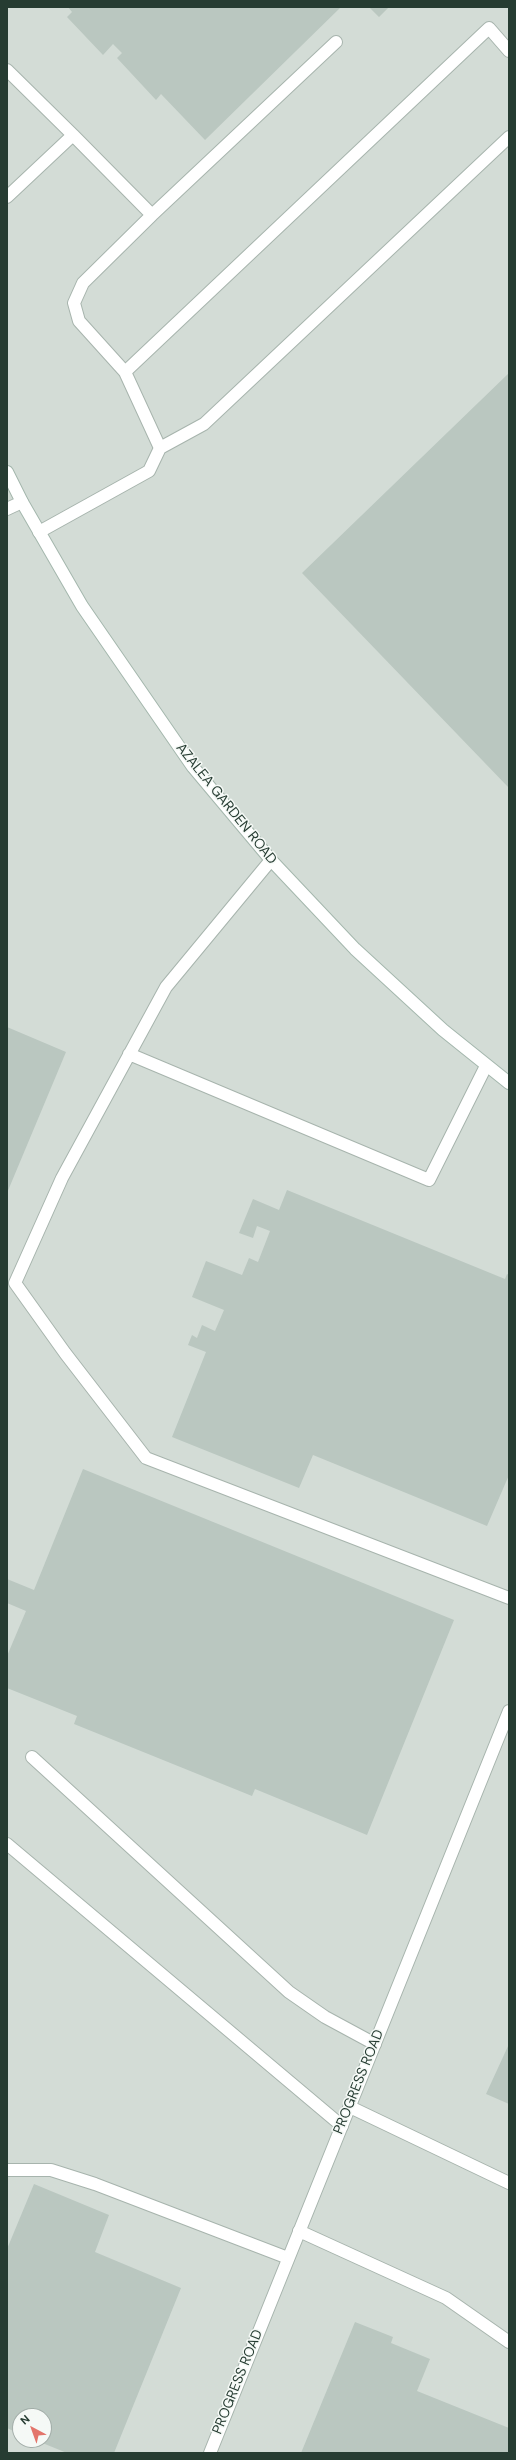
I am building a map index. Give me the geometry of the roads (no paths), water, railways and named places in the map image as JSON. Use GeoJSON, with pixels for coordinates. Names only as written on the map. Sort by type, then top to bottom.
{"type":"FeatureCollection","features":[{"type":"Feature","properties":{"kind":"main road"},"geometry":{"type":"LineString","coordinates":[[125,372],[489,28],[509,51]]}},
{"type":"Feature","properties":{"kind":"main road"},"geometry":{"type":"LineString","coordinates":[[160,448],[125,372],[79,321],[74,303],[83,283],[152,215],[336,42]]}},
{"type":"Feature","properties":{"kind":"main road"},"geometry":{"type":"LineString","coordinates":[[7,70],[152,215]]}},
{"type":"Feature","properties":{"kind":"main road"},"geometry":{"type":"LineString","coordinates":[[7,197],[73,135]]}},
{"type":"Feature","properties":{"kind":"main road"},"geometry":{"type":"LineString","coordinates":[[39,532],[149,471],[160,448],[204,424],[509,137]]}},
{"type":"Feature","properties":{"kind":"main road","name":"AZALEA GARDEN ROAD"},"geometry":{"type":"LineString","coordinates":[[7,472],[22,502],[82,606],[193,767],[271,860],[355,949],[443,1030],[509,1084]]}},
{"type":"Feature","properties":{"kind":"main road"},"geometry":{"type":"LineString","coordinates":[[7,509],[22,502]]}},
{"type":"Feature","properties":{"kind":"main road"},"geometry":{"type":"LineString","coordinates":[[271,860],[166,986],[62,1178],[15,1283],[65,1353],[146,1458],[509,1598]]}},
{"type":"Feature","properties":{"kind":"main road"},"geometry":{"type":"LineString","coordinates":[[129,1054],[429,1180],[486,1066]]}},
{"type":"Feature","properties":{"kind":"main road","name":"PROGRESS ROAD"},"geometry":{"type":"LineString","coordinates":[[210,2453],[509,1711]]}},
{"type":"Feature","properties":{"kind":"main road"},"geometry":{"type":"LineString","coordinates":[[32,1757],[289,1992],[325,2017],[375,2044]]}},
{"type":"Feature","properties":{"kind":"main road"},"geometry":{"type":"LineString","coordinates":[[7,1844],[342,2126]]}},
{"type":"Feature","properties":{"kind":"main road"},"geometry":{"type":"LineString","coordinates":[[350,2107],[509,2183]]}},
{"type":"Feature","properties":{"kind":"main road"},"geometry":{"type":"LineString","coordinates":[[7,2170],[51,2170],[95,2184],[288,2258]]}},
{"type":"Feature","properties":{"kind":"main road"},"geometry":{"type":"LineString","coordinates":[[299,2231],[446,2298],[509,2342]]}}]}
